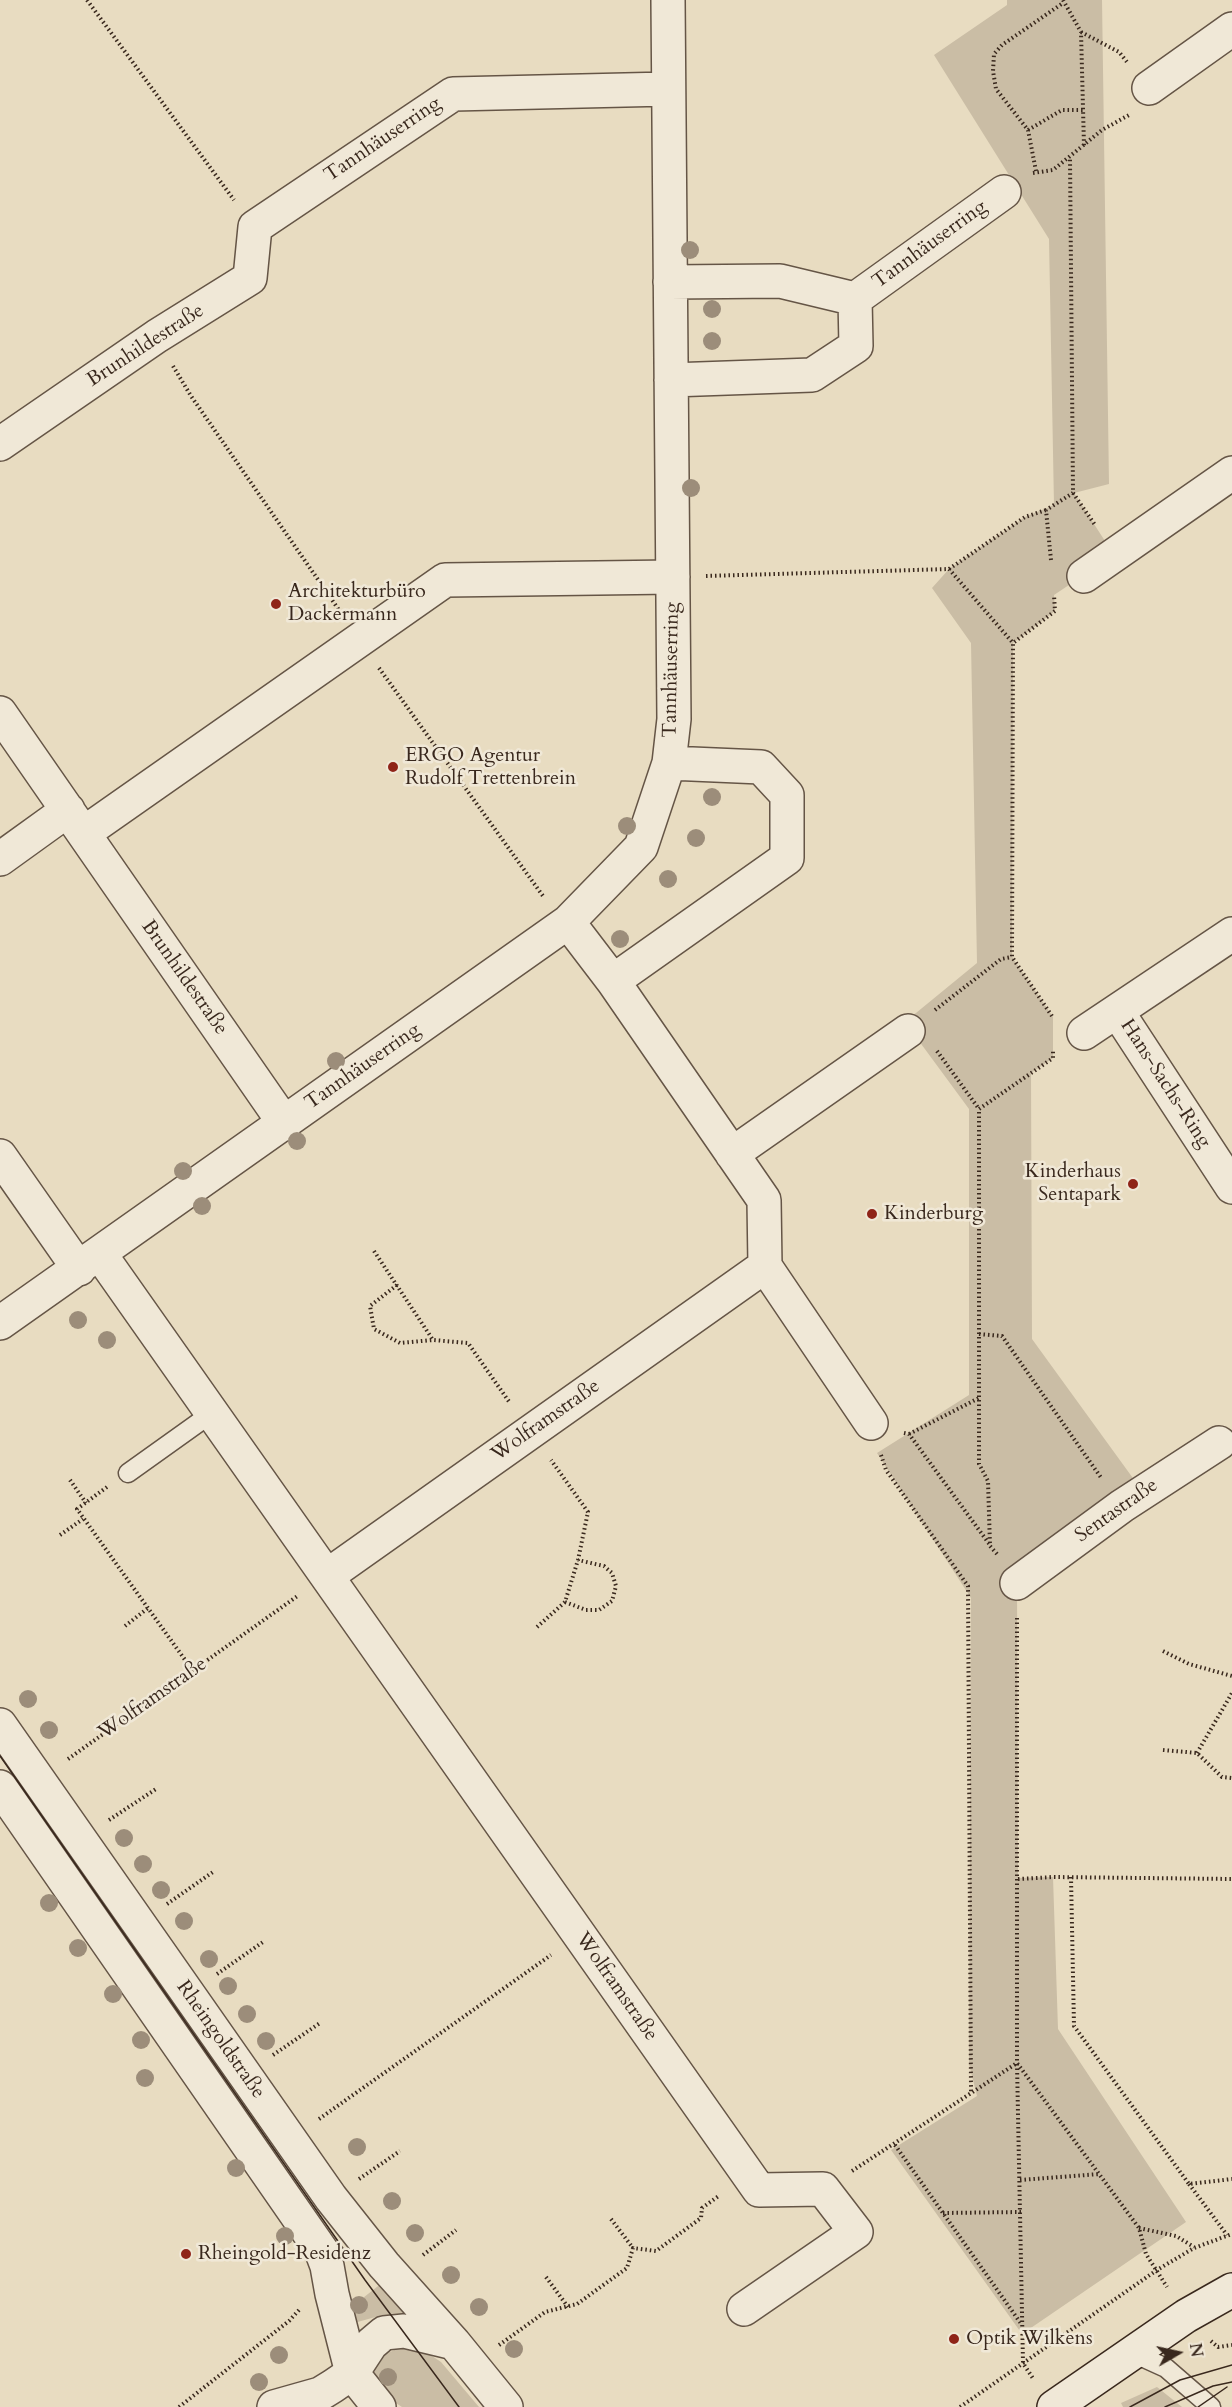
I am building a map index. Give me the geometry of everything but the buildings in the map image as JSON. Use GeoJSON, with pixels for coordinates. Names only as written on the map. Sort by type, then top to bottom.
{"type":"FeatureCollection","features":[{"type":"Feature","properties":{"kind":"street","name":"Tannhäuserring"},"geometry":{"type":"LineString","coordinates":[[0,1323],[285,1124],[568,922],[641,847],[669,763],[675,719],[668,0]]}},
{"type":"Feature","properties":{"kind":"street"},"geometry":{"type":"LineString","coordinates":[[1149,88],[1232,29]]}},
{"type":"Feature","properties":{"kind":"street","name":"Tannhäuserring"},"geometry":{"type":"LineString","coordinates":[[255,227],[453,94],[668,89]]}},
{"type":"Feature","properties":{"kind":"street","name":"Tannhäuserring"},"geometry":{"type":"LineString","coordinates":[[670,282],[780,281],[855,299],[1004,192]]}},
{"type":"Feature","properties":{"kind":"street","name":"Brunhildestraße"},"geometry":{"type":"LineString","coordinates":[[0,444],[157,336],[250,278],[255,227]]}},
{"type":"Feature","properties":{"kind":"street","name":"Tannhäuserring"},"geometry":{"type":"LineString","coordinates":[[671,380],[812,375],[856,346],[855,299]]}},
{"type":"Feature","properties":{"kind":"street"},"geometry":{"type":"LineString","coordinates":[[1084,576],[1232,473]]}},
{"type":"Feature","properties":{"kind":"street","name":"Tannhäuserring"},"geometry":{"type":"LineString","coordinates":[[76,822],[360,642],[445,580],[673,577]]}},
{"type":"Feature","properties":{"kind":"street","name":"Brunhildestraße"},"geometry":{"type":"LineString","coordinates":[[0,713],[285,1124]]}},
{"type":"Feature","properties":{"kind":"street","name":"Tannhäuserring"},"geometry":{"type":"LineString","coordinates":[[613,981],[787,858],[787,795],[760,767],[669,763]]}},
{"type":"Feature","properties":{"kind":"street"},"geometry":{"type":"LineString","coordinates":[[0,859],[76,822]]}},
{"type":"Feature","properties":{"kind":"street"},"geometry":{"type":"LineString","coordinates":[[568,922],[613,981],[764,1200],[765,1266],[871,1423]]}},
{"type":"Feature","properties":{"kind":"street","name":"Hans-Sachs-Ring"},"geometry":{"type":"LineString","coordinates":[[1068,1030],[1117,1011],[1232,934]]}},
{"type":"Feature","properties":{"kind":"street","name":"Hans-Sachs-Ring"},"geometry":{"type":"LineString","coordinates":[[1117,1011],[1232,1187]]}},
{"type":"Feature","properties":{"kind":"street"},"geometry":{"type":"LineString","coordinates":[[732,1154],[913,1027]]}},
{"type":"Feature","properties":{"kind":"street"},"geometry":{"type":"LineString","coordinates":[[0,1156],[89,1261]]}},
{"type":"Feature","properties":{"kind":"street","name":"Wolframstraße"},"geometry":{"type":"LineString","coordinates":[[89,1261],[212,1413],[759,2190],[823,2189]]}},
{"type":"Feature","properties":{"kind":"street","name":"Wolframstraße"},"geometry":{"type":"LineString","coordinates":[[327,1576],[765,1266]]}},
{"type":"Feature","properties":{"kind":"street","name":"Sentastraße"},"geometry":{"type":"LineString","coordinates":[[1017,1583],[1122,1506],[1228,1446]]}},
{"type":"Feature","properties":{"kind":"street","name":"Rheingoldstraße"},"geometry":{"type":"LineString","coordinates":[[0,1725],[331,2198],[384,2265],[463,2354],[506,2407]]}},
{"type":"Feature","properties":{"kind":"street","name":"Rheingoldstraße"},"geometry":{"type":"LineString","coordinates":[[0,1788],[321,2250],[327,2266],[352,2373],[378,2407]]}},
{"type":"Feature","properties":{"kind":"street"},"geometry":{"type":"LineString","coordinates":[[744,2309],[856,2232],[823,2189]]}},
{"type":"Feature","properties":{"kind":"street"},"geometry":{"type":"LineString","coordinates":[[1054,2407],[1194,2311],[1232,2290]]}},
{"type":"Feature","properties":{"kind":"street"},"geometry":{"type":"LineString","coordinates":[[274,2407],[320,2394],[352,2373],[371,2344],[384,2333],[404,2331],[463,2354]]}},
{"type":"Feature","properties":{"kind":"lane"},"geometry":{"type":"LineString","coordinates":[[128,1473],[212,1413]]}},
{"type":"Feature","properties":{"kind":"lane"},"geometry":{"type":"LineString","coordinates":[[1133,2353],[1166,2368],[1211,2407]]}},
{"type":"Feature","properties":{"kind":"path"},"geometry":{"type":"LineString","coordinates":[[87,0],[255,227]]}},
{"type":"Feature","properties":{"kind":"path"},"geometry":{"type":"LineString","coordinates":[[1036,171],[1028,130],[996,89],[993,71],[994,54],[1002,45],[1063,2],[1081,32],[1084,146]]}},
{"type":"Feature","properties":{"kind":"path"},"geometry":{"type":"LineString","coordinates":[[1004,192],[1036,171],[1053,170],[1102,130],[1131,115],[1149,88],[1119,52],[1081,32]]}},
{"type":"Feature","properties":{"kind":"path"},"geometry":{"type":"LineString","coordinates":[[1028,130],[1062,110],[1083,110]]}},
{"type":"Feature","properties":{"kind":"path"},"geometry":{"type":"LineString","coordinates":[[673,577],[949,569],[1025,517],[1046,510],[1073,493],[1070,158]]}},
{"type":"Feature","properties":{"kind":"path"},"geometry":{"type":"LineString","coordinates":[[1046,510],[1051,563]]}},
{"type":"Feature","properties":{"kind":"path"},"geometry":{"type":"LineString","coordinates":[[949,569],[1013,643],[1012,957],[1053,1017],[1068,1030]]}},
{"type":"Feature","properties":{"kind":"path"},"geometry":{"type":"LineString","coordinates":[[1013,643],[1055,611],[1053,585]]}},
{"type":"Feature","properties":{"kind":"path"},"geometry":{"type":"LineString","coordinates":[[990,1546],[988,1481],[979,1464],[979,1109],[913,1027],[1001,959],[1012,957]]}},
{"type":"Feature","properties":{"kind":"path"},"geometry":{"type":"LineString","coordinates":[[979,1109],[1053,1058],[1053,1048]]}},
{"type":"Feature","properties":{"kind":"path"},"geometry":{"type":"LineString","coordinates":[[397,1285],[370,1306],[374,1329],[400,1343],[434,1340]]}},
{"type":"Feature","properties":{"kind":"path"},"geometry":{"type":"LineString","coordinates":[[979,1334],[1002,1336],[1122,1506]]}},
{"type":"Feature","properties":{"kind":"path"},"geometry":{"type":"LineString","coordinates":[[909,1434],[979,1398]]}},
{"type":"Feature","properties":{"kind":"path"},"geometry":{"type":"LineString","coordinates":[[871,1423],[909,1434],[1017,1583],[1017,2063],[1023,2363]]}},
{"type":"Feature","properties":{"kind":"path"},"geometry":{"type":"LineString","coordinates":[[871,1423],[886,1470],[968,1586],[971,2092]]}},
{"type":"Feature","properties":{"kind":"path"},"geometry":{"type":"LineString","coordinates":[[128,1473],[77,1509],[192,1671]]}},
{"type":"Feature","properties":{"kind":"path"},"geometry":{"type":"LineString","coordinates":[[70,1480],[86,1503]]}},
{"type":"Feature","properties":{"kind":"path"},"geometry":{"type":"LineString","coordinates":[[60,1535],[83,1519]]}},
{"type":"Feature","properties":{"kind":"path"},"geometry":{"type":"LineString","coordinates":[[537,1627],[565,1602],[586,1610],[599,1610],[612,1601],[616,1586],[612,1574],[604,1566],[578,1560]]}},
{"type":"Feature","properties":{"kind":"path","name":"Wolframstraße"},"geometry":{"type":"LineString","coordinates":[[38,1779],[327,1576]]}},
{"type":"Feature","properties":{"kind":"path"},"geometry":{"type":"LineString","coordinates":[[125,1626],[148,1608]]}},
{"type":"Feature","properties":{"kind":"path"},"geometry":{"type":"LineString","coordinates":[[1163,1651],[1189,1664],[1232,1676]]}},
{"type":"Feature","properties":{"kind":"path"},"geometry":{"type":"LineString","coordinates":[[1197,1753],[1232,1693]]}},
{"type":"Feature","properties":{"kind":"path"},"geometry":{"type":"LineString","coordinates":[[1163,1750],[1197,1753],[1222,1777],[1232,1778]]}},
{"type":"Feature","properties":{"kind":"path"},"geometry":{"type":"LineString","coordinates":[[80,1839],[156,1789]]}},
{"type":"Feature","properties":{"kind":"path"},"geometry":{"type":"LineString","coordinates":[[138,1923],[213,1872]]}},
{"type":"Feature","properties":{"kind":"path"},"geometry":{"type":"LineString","coordinates":[[960,2407],[1157,2270],[1194,2248],[1230,2234],[1189,2184],[1074,2026],[1071,1878]]}},
{"type":"Feature","properties":{"kind":"path"},"geometry":{"type":"LineString","coordinates":[[1018,1879],[1232,1879]]}},
{"type":"Feature","properties":{"kind":"path"},"geometry":{"type":"LineString","coordinates":[[289,2140],[579,1934]]}},
{"type":"Feature","properties":{"kind":"path"},"geometry":{"type":"LineString","coordinates":[[188,1994],[263,1942]]}},
{"type":"Feature","properties":{"kind":"path"},"geometry":{"type":"LineString","coordinates":[[244,2074],[320,2023]]}},
{"type":"Feature","properties":{"kind":"path"},"geometry":{"type":"LineString","coordinates":[[823,2189],[895,2145],[1017,2063]]}},
{"type":"Feature","properties":{"kind":"path"},"geometry":{"type":"LineString","coordinates":[[1017,2063],[1139,2228],[1146,2254],[1157,2270]]}},
{"type":"Feature","properties":{"kind":"path"},"geometry":{"type":"LineString","coordinates":[[895,2145],[1022,2326]]}},
{"type":"Feature","properties":{"kind":"path"},"geometry":{"type":"LineString","coordinates":[[331,2198],[400,2151]]}},
{"type":"Feature","properties":{"kind":"path"},"geometry":{"type":"LineString","coordinates":[[1020,2180],[1101,2174]]}},
{"type":"Feature","properties":{"kind":"path"},"geometry":{"type":"LineString","coordinates":[[611,2219],[633,2248],[656,2251],[701,2218],[702,2208],[749,2175]]}},
{"type":"Feature","properties":{"kind":"path"},"geometry":{"type":"LineString","coordinates":[[1189,2184],[1232,2179]]}},
{"type":"Feature","properties":{"kind":"path"},"geometry":{"type":"LineString","coordinates":[[943,2213],[1021,2212]]}},
{"type":"Feature","properties":{"kind":"path"},"geometry":{"type":"LineString","coordinates":[[1139,2228],[1176,2236],[1194,2248]]}},
{"type":"Feature","properties":{"kind":"path"},"geometry":{"type":"LineString","coordinates":[[415,2260],[456,2230]]}},
{"type":"Feature","properties":{"kind":"path"},"geometry":{"type":"LineString","coordinates":[[463,2354],[545,2312],[577,2304],[627,2268],[633,2248]]}},
{"type":"Feature","properties":{"kind":"path"},"geometry":{"type":"LineString","coordinates":[[546,2277],[568,2307]]}},
{"type":"Feature","properties":{"kind":"path"},"geometry":{"type":"LineString","coordinates":[[179,2407],[289,2321],[300,2308]]}},
{"type":"Feature","properties":{"kind":"shaded area"},"geometry":{"type":"Polygon","coordinates":[[[1007,0],[1102,0],[1109,484],[1074,493],[1114,555],[1054,595],[1055,611],[1013,643],[1012,957],[1053,1017],[1053,1058],[1031,1073],[1032,1339],[1143,1492],[1017,1583],[1018,1878],[1053,1877],[1058,2029],[1186,2222],[1022,2334],[891,2150],[977,2096],[969,2064],[971,1598],[877,1453],[969,1395],[969,1109],[905,1022],[977,963],[971,643],[932,588],[949,569],[1025,517],[1054,505],[1049,239],[934,55],[1007,5],[1007,0]]]}},
{"type":"Feature","properties":{"kind":"shaded area"},"geometry":{"type":"Polygon","coordinates":[[[387,2279],[415,2318],[397,2314],[354,2323],[348,2306],[354,2305],[387,2279]]]}},
{"type":"Feature","properties":{"kind":"shaded area"},"geometry":{"type":"Polygon","coordinates":[[[405,2346],[426,2352],[441,2362],[479,2407],[402,2407],[387,2397],[374,2380],[372,2370],[382,2355],[405,2346]]]}},
{"type":"Feature","properties":{"kind":"shaded area"},"geometry":{"type":"Polygon","coordinates":[[[1157,2387],[1182,2407],[1123,2407],[1121,2403],[1157,2387]]]}},
{"type":"Feature","properties":{"kind":"tram line"},"geometry":{"type":"LineString","coordinates":[[0,1756],[365,2280],[459,2407]]}},
{"type":"Feature","properties":{"kind":"tram line"},"geometry":{"type":"LineString","coordinates":[[1130,2407],[1180,2380],[1232,2365]]}},
{"type":"Feature","properties":{"kind":"tram line"},"geometry":{"type":"LineString","coordinates":[[1165,2407],[1213,2386],[1232,2382]]}},
{"type":"Feature","properties":{"kind":"tram line"},"geometry":{"type":"LineString","coordinates":[[1198,2407],[1227,2387]]}},
{"type":"Feature","properties":{"kind":"place","name":"Architekturbüro Dackermann"},"geometry":{"type":"Point","coordinates":[276,604]}},
{"type":"Feature","properties":{"kind":"place","name":"ERGO Agentur Rudolf Trettenbrein"},"geometry":{"type":"Point","coordinates":[393,767]}},
{"type":"Feature","properties":{"kind":"place","name":"Kinderhaus Sentapark"},"geometry":{"type":"Point","coordinates":[1133,1184]}},
{"type":"Feature","properties":{"kind":"place","name":"Kinderburg"},"geometry":{"type":"Point","coordinates":[872,1214]}},
{"type":"Feature","properties":{"kind":"place","name":"Rheingold-Residenz"},"geometry":{"type":"Point","coordinates":[186,2254]}},
{"type":"Feature","properties":{"kind":"place","name":"Optik Wilkens"},"geometry":{"type":"Point","coordinates":[954,2339]}}]}
